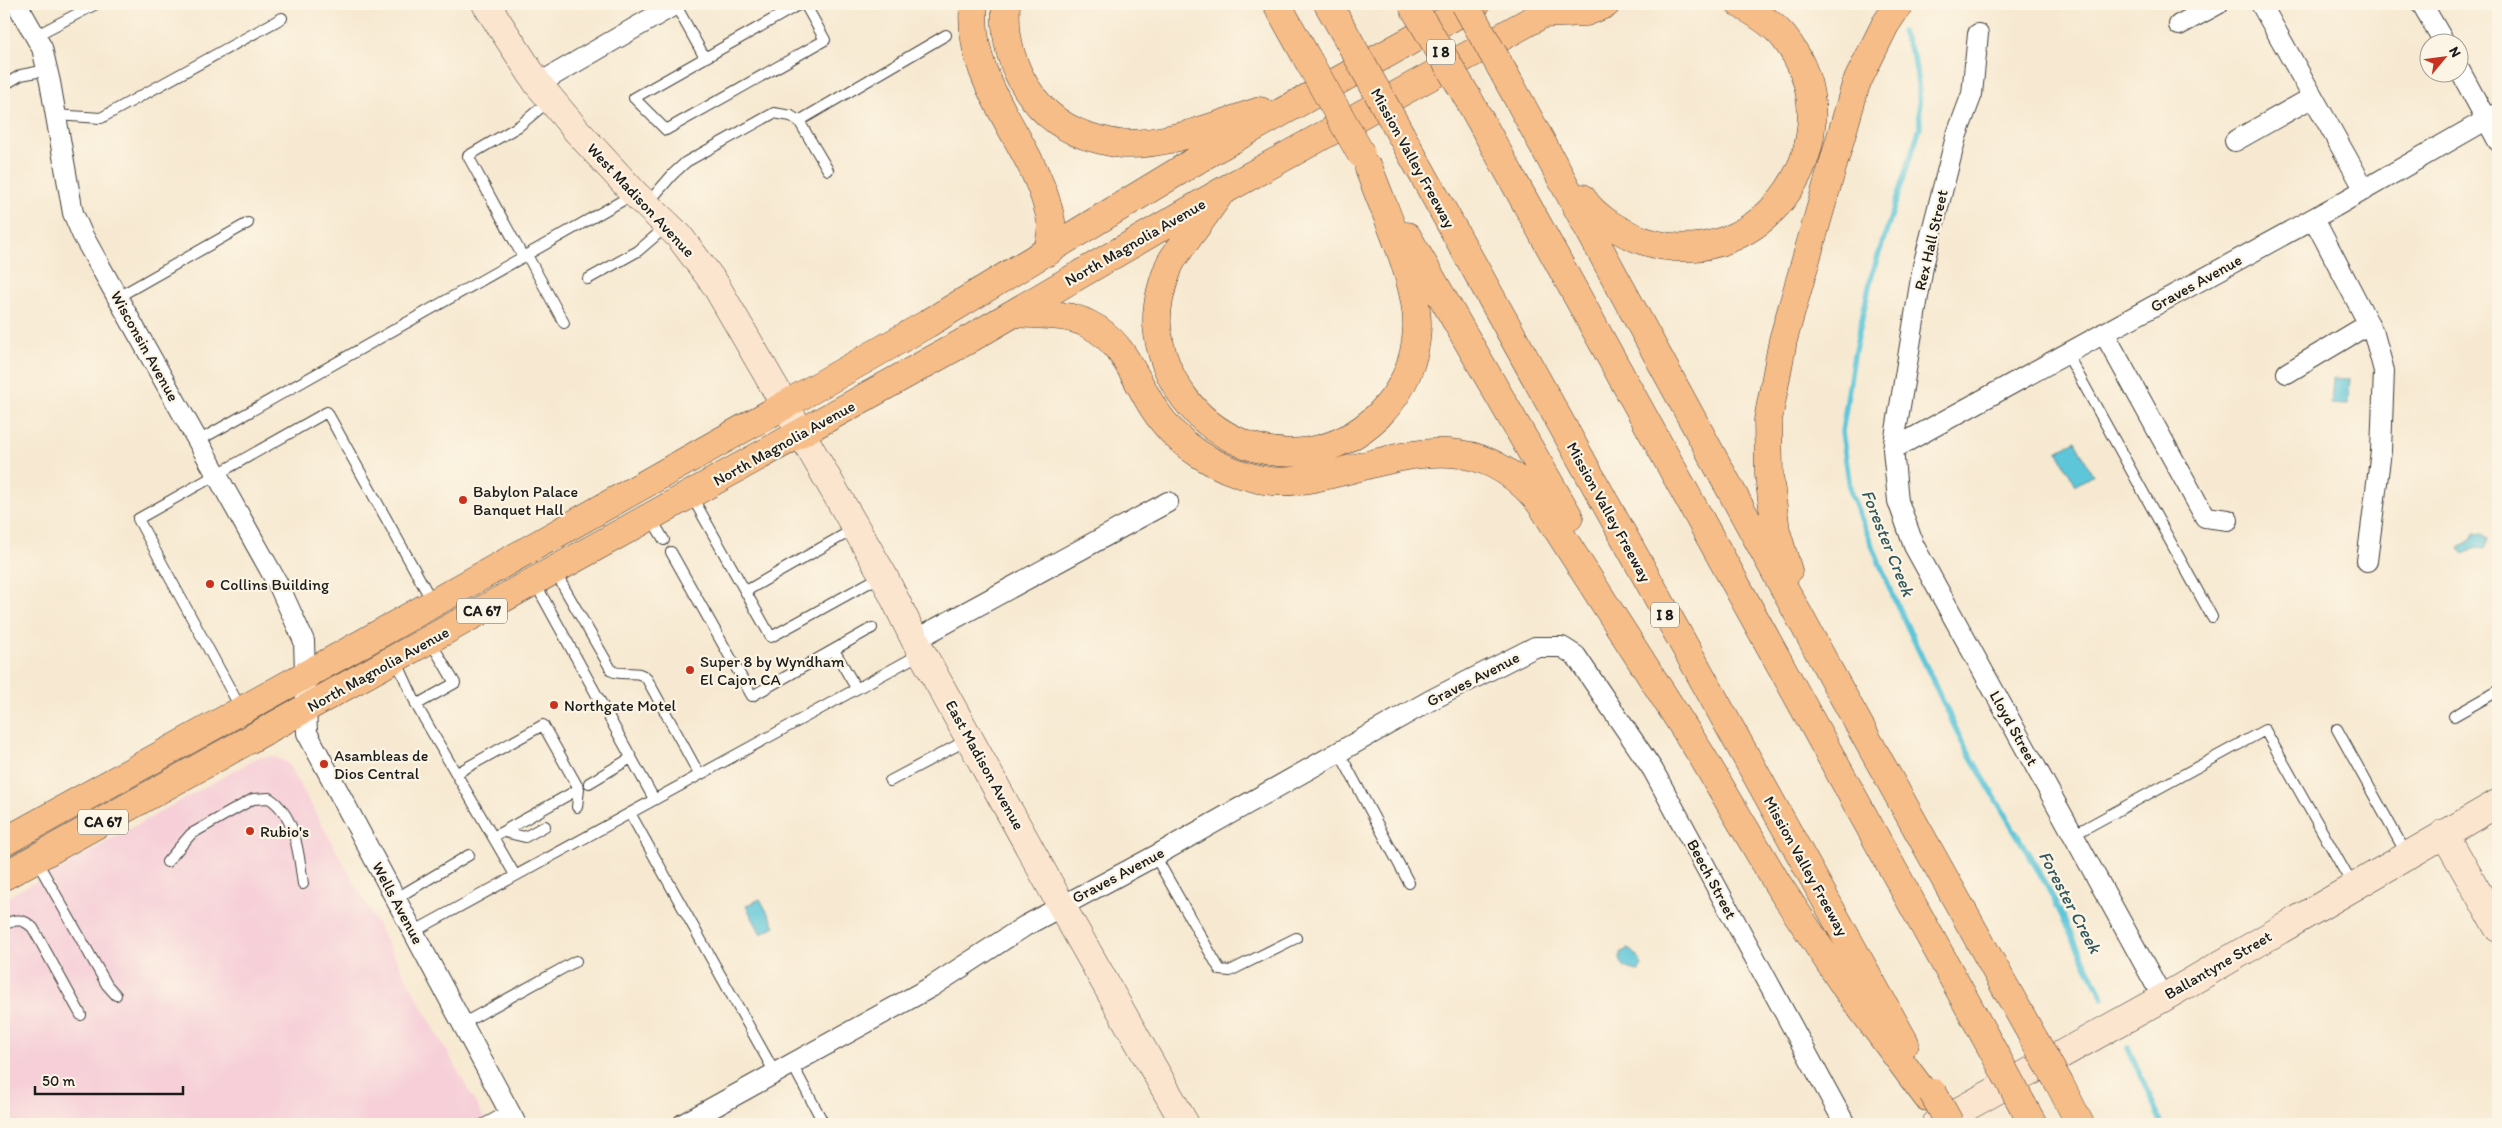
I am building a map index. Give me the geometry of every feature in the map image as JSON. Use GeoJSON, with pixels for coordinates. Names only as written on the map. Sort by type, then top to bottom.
{"type":"FeatureCollection","features":[{"type":"Feature","properties":{"kind":"main road"},"geometry":{"type":"LineString","coordinates":[[974,4],[975,48],[987,80],[1035,172],[1052,222],[1048,252]]}},
{"type":"Feature","properties":{"kind":"main road"},"geometry":{"type":"LineString","coordinates":[[1006,4],[1005,22],[1010,54],[1022,82],[1037,104],[1062,125],[1090,137],[1122,144],[1164,140],[1306,97]]}},
{"type":"Feature","properties":{"kind":"main road"},"geometry":{"type":"LineString","coordinates":[[1278,4],[1365,162],[1624,614],[1702,756]]}},
{"type":"Feature","properties":{"kind":"main road","name":"Mission Valley Freeway"},"geometry":{"type":"LineString","coordinates":[[1328,4],[1930,1095],[1948,1124]]}},
{"type":"Feature","properties":{"kind":"main road","name":"I 8"},"geometry":{"type":"LineString","coordinates":[[1412,4],[1469,100],[2028,1115]]}},
{"type":"Feature","properties":{"kind":"main road"},"geometry":{"type":"LineString","coordinates":[[1465,4],[1532,122],[1833,678],[2080,1124]]}},
{"type":"Feature","properties":{"kind":"main road","name":"North Magnolia Avenue"},"geometry":{"type":"LineString","coordinates":[[4,876],[23,844],[242,710],[785,405],[1048,252],[1203,156],[1476,4]]}},
{"type":"Feature","properties":{"kind":"main road"},"geometry":{"type":"LineString","coordinates":[[1551,9],[1586,12],[1606,4]]}},
{"type":"Feature","properties":{"kind":"main road"},"geometry":{"type":"LineString","coordinates":[[1532,122],[1586,205],[1604,220],[1632,237],[1658,245],[1683,247],[1710,245],[1736,236],[1770,213],[1785,196],[1800,172],[1809,144],[1813,122],[1810,93],[1800,64],[1791,49],[1782,35],[1755,12],[1740,4]]}},
{"type":"Feature","properties":{"kind":"main road"},"geometry":{"type":"LineString","coordinates":[[1833,678],[1789,575],[1776,531],[1769,475],[1768,420],[1784,340],[1856,84],[1885,26],[1899,4]]}},
{"type":"Feature","properties":{"kind":"main road","name":"North Magnolia Avenue"},"geometry":{"type":"LineString","coordinates":[[23,844],[305,710],[545,576],[657,528],[691,495],[966,341],[1221,192],[1551,9]]}},
{"type":"Feature","properties":{"kind":"main road"},"geometry":{"type":"LineString","coordinates":[[1221,192],[1177,252],[1170,264],[1161,291],[1157,324],[1167,369],[1193,410],[1210,426],[1229,438],[1270,450],[1313,450],[1332,445],[1353,435],[1385,409],[1398,394],[1414,351],[1417,327],[1416,303],[1407,270],[1365,162]]}},
{"type":"Feature","properties":{"kind":"main road"},"geometry":{"type":"LineString","coordinates":[[1014,313],[1070,318],[1088,323],[1104,333],[1120,350],[1154,409],[1180,439],[1204,457],[1244,475],[1285,482],[1310,480],[1410,454],[1432,451],[1458,453],[1488,462],[1514,476],[1537,498],[1702,756],[1778,883],[1846,988],[1930,1095]]}},
{"type":"Feature","properties":{"kind":"street","name":"Wisconsin Avenue"},"geometry":{"type":"LineString","coordinates":[[17,4],[42,48],[73,213],[82,234],[279,586],[304,641],[305,675]]}},
{"type":"Feature","properties":{"kind":"street","name":"West Madison Avenue"},"geometry":{"type":"LineString","coordinates":[[486,4],[545,92],[577,131],[679,236],[715,284],[785,405]]}},
{"type":"Feature","properties":{"kind":"street"},"geometry":{"type":"LineString","coordinates":[[545,92],[676,4]]}},
{"type":"Feature","properties":{"kind":"street"},"geometry":{"type":"LineString","coordinates":[[2179,26],[2218,4]]}},
{"type":"Feature","properties":{"kind":"street"},"geometry":{"type":"LineString","coordinates":[[2261,4],[2365,190]]}},
{"type":"Feature","properties":{"kind":"street"},"geometry":{"type":"LineString","coordinates":[[2422,4],[2438,32]]}},
{"type":"Feature","properties":{"kind":"street","name":"Rex Hall Street"},"geometry":{"type":"LineString","coordinates":[[1893,449],[1923,266],[1956,137],[1972,94],[1978,34]]}},
{"type":"Feature","properties":{"kind":"street"},"geometry":{"type":"LineString","coordinates":[[2468,82],[2492,117],[2498,141]]}},
{"type":"Feature","properties":{"kind":"street"},"geometry":{"type":"LineString","coordinates":[[2235,141],[2313,98]]}},
{"type":"Feature","properties":{"kind":"street","name":"Graves Avenue"},"geometry":{"type":"LineString","coordinates":[[1893,449],[2365,190],[2492,117]]}},
{"type":"Feature","properties":{"kind":"street"},"geometry":{"type":"LineString","coordinates":[[2314,218],[2369,324],[2384,371],[2381,451],[2367,561]]}},
{"type":"Feature","properties":{"kind":"street"},"geometry":{"type":"LineString","coordinates":[[2287,373],[2369,324]]}},
{"type":"Feature","properties":{"kind":"street"},"geometry":{"type":"LineString","coordinates":[[2104,333],[2205,517],[2228,520]]}},
{"type":"Feature","properties":{"kind":"street","name":"East Madison Avenue"},"geometry":{"type":"LineString","coordinates":[[785,405],[883,575],[919,646],[1061,905],[1185,1124]]}},
{"type":"Feature","properties":{"kind":"street","name":"Lloyd Street"},"geometry":{"type":"LineString","coordinates":[[1893,449],[1898,501],[1914,546],[2163,998]]}},
{"type":"Feature","properties":{"kind":"street"},"geometry":{"type":"LineString","coordinates":[[919,646],[1168,502]]}},
{"type":"Feature","properties":{"kind":"street","name":"Graves Avenue"},"geometry":{"type":"LineString","coordinates":[[683,1124],[931,987],[1061,905],[1155,856],[1431,700],[1535,647],[1562,647]]}},
{"type":"Feature","properties":{"kind":"street","name":"Beech Street"},"geometry":{"type":"LineString","coordinates":[[1562,647],[1576,656],[1653,770],[1846,1124]]}},
{"type":"Feature","properties":{"kind":"street","name":"Wells Avenue"},"geometry":{"type":"LineString","coordinates":[[305,675],[307,733],[512,1117]]}},
{"type":"Feature","properties":{"kind":"street","name":"Ballantyne Street"},"geometry":{"type":"LineString","coordinates":[[1936,1124],[2163,998],[2498,803]]}},
{"type":"Feature","properties":{"kind":"street"},"geometry":{"type":"LineString","coordinates":[[2444,833],[2498,928]]}},
{"type":"Feature","properties":{"kind":"lane"},"geometry":{"type":"LineString","coordinates":[[35,36],[96,4]]}},
{"type":"Feature","properties":{"kind":"lane"},"geometry":{"type":"LineString","coordinates":[[676,4],[705,58]]}},
{"type":"Feature","properties":{"kind":"lane"},"geometry":{"type":"LineString","coordinates":[[800,4],[634,98],[666,130],[825,40],[805,4]]}},
{"type":"Feature","properties":{"kind":"lane"},"geometry":{"type":"LineString","coordinates":[[56,115],[101,118],[282,18]]}},
{"type":"Feature","properties":{"kind":"lane"},"geometry":{"type":"LineString","coordinates":[[799,121],[946,35]]}},
{"type":"Feature","properties":{"kind":"lane"},"geometry":{"type":"LineString","coordinates":[[4,85],[21,75],[47,70]]}},
{"type":"Feature","properties":{"kind":"lane"},"geometry":{"type":"LineString","coordinates":[[545,92],[519,126],[468,156],[564,323]]}},
{"type":"Feature","properties":{"kind":"lane"},"geometry":{"type":"LineString","coordinates":[[198,441],[525,256],[641,199],[680,167],[767,116],[774,113],[782,114],[799,121],[828,170]]}},
{"type":"Feature","properties":{"kind":"lane"},"geometry":{"type":"LineString","coordinates":[[118,297],[248,223]]}},
{"type":"Feature","properties":{"kind":"lane"},"geometry":{"type":"LineString","coordinates":[[588,280],[638,251],[668,225]]}},
{"type":"Feature","properties":{"kind":"lane"},"geometry":{"type":"LineString","coordinates":[[2067,354],[2212,617]]}},
{"type":"Feature","properties":{"kind":"lane"},"geometry":{"type":"LineString","coordinates":[[242,710],[138,519],[327,412],[433,604]]}},
{"type":"Feature","properties":{"kind":"lane"},"geometry":{"type":"LineString","coordinates":[[691,495],[771,637],[883,575]]}},
{"type":"Feature","properties":{"kind":"lane"},"geometry":{"type":"LineString","coordinates":[[746,591],[855,529]]}},
{"type":"Feature","properties":{"kind":"lane"},"geometry":{"type":"LineString","coordinates":[[671,552],[752,696],[872,628]]}},
{"type":"Feature","properties":{"kind":"lane"},"geometry":{"type":"LineString","coordinates":[[545,576],[631,758],[654,799]]}},
{"type":"Feature","properties":{"kind":"lane"},"geometry":{"type":"LineString","coordinates":[[545,576],[606,664],[618,674],[638,672],[647,679],[699,774]]}},
{"type":"Feature","properties":{"kind":"lane"},"geometry":{"type":"LineString","coordinates":[[416,704],[455,683],[430,641]]}},
{"type":"Feature","properties":{"kind":"lane"},"geometry":{"type":"LineString","coordinates":[[413,932],[856,688],[919,646]]}},
{"type":"Feature","properties":{"kind":"lane"},"geometry":{"type":"LineString","coordinates":[[834,650],[856,688]]}},
{"type":"Feature","properties":{"kind":"lane"},"geometry":{"type":"LineString","coordinates":[[396,660],[416,704],[458,773],[515,876]]}},
{"type":"Feature","properties":{"kind":"lane"},"geometry":{"type":"LineString","coordinates":[[2454,716],[2498,691]]}},
{"type":"Feature","properties":{"kind":"lane"},"geometry":{"type":"LineString","coordinates":[[458,773],[544,725],[579,789],[577,807]]}},
{"type":"Feature","properties":{"kind":"lane"},"geometry":{"type":"LineString","coordinates":[[2337,729],[2407,855]]}},
{"type":"Feature","properties":{"kind":"lane"},"geometry":{"type":"LineString","coordinates":[[2073,835],[2265,730],[2353,886]]}},
{"type":"Feature","properties":{"kind":"lane"},"geometry":{"type":"LineString","coordinates":[[890,781],[970,738]]}},
{"type":"Feature","properties":{"kind":"lane"},"geometry":{"type":"LineString","coordinates":[[1339,752],[1409,884]]}},
{"type":"Feature","properties":{"kind":"lane"},"geometry":{"type":"LineString","coordinates":[[589,783],[631,758]]}},
{"type":"Feature","properties":{"kind":"lane"},"geometry":{"type":"LineString","coordinates":[[493,837],[579,789]]}},
{"type":"Feature","properties":{"kind":"lane"},"geometry":{"type":"LineString","coordinates":[[167,862],[191,834],[253,799],[269,798],[277,805],[295,834],[303,884]]}},
{"type":"Feature","properties":{"kind":"lane"},"geometry":{"type":"LineString","coordinates":[[630,813],[783,1069],[824,1124]]}},
{"type":"Feature","properties":{"kind":"lane"},"geometry":{"type":"LineString","coordinates":[[504,832],[525,837],[545,826]]}},
{"type":"Feature","properties":{"kind":"lane"},"geometry":{"type":"LineString","coordinates":[[23,844],[107,985],[116,995]]}},
{"type":"Feature","properties":{"kind":"lane"},"geometry":{"type":"LineString","coordinates":[[395,899],[469,855]]}},
{"type":"Feature","properties":{"kind":"lane"},"geometry":{"type":"LineString","coordinates":[[1155,856],[1220,970],[1230,972],[1296,938]]}},
{"type":"Feature","properties":{"kind":"lane"},"geometry":{"type":"LineString","coordinates":[[4,924],[18,919],[26,921],[34,928],[81,1014]]}},
{"type":"Feature","properties":{"kind":"lane"},"geometry":{"type":"LineString","coordinates":[[462,1024],[576,962]]}},
{"type":"Feature","properties":{"kind":"lane"},"geometry":{"type":"LineString","coordinates":[[484,1124],[512,1117]]}},
{"type":"Feature","properties":{"kind":"shaded area"},"geometry":{"type":"Polygon","coordinates":[[[272,756],[288,763],[487,1124],[4,1124],[4,899],[259,757],[272,756]]]}},
{"type":"Feature","properties":{"kind":"water"},"geometry":{"type":"Polygon","coordinates":[[[2333,378],[2350,379],[2348,405],[2331,404],[2333,378]]]}},
{"type":"Feature","properties":{"kind":"water"},"geometry":{"type":"Polygon","coordinates":[[[2075,441],[2093,475],[2076,485],[2057,451],[2075,441]]]}},
{"type":"Feature","properties":{"kind":"water"},"geometry":{"type":"Polygon","coordinates":[[[2474,533],[2483,534],[2488,538],[2484,549],[2476,548],[2463,554],[2459,547],[2471,540],[2474,533]]]}},
{"type":"Feature","properties":{"kind":"water"},"geometry":{"type":"Polygon","coordinates":[[[760,899],[775,926],[761,934],[746,906],[760,899]]]}},
{"type":"Feature","properties":{"kind":"water"},"geometry":{"type":"Polygon","coordinates":[[[1628,949],[1638,956],[1642,966],[1639,971],[1627,968],[1620,960],[1621,952],[1628,949]]]}},
{"type":"Feature","properties":{"kind":"waterway","name":"Forester Creek"},"geometry":{"type":"LineString","coordinates":[[1902,32],[1914,57],[1919,91],[1920,127],[1871,278],[1854,355],[1842,432],[1851,494],[1893,596],[1962,742],[2045,882],[2103,998]]}},
{"type":"Feature","properties":{"kind":"waterway","name":"Forester Creek"},"geometry":{"type":"LineString","coordinates":[[2128,1048],[2162,1124]]}},
{"type":"Feature","properties":{"kind":"place","name":"Babylon Palace Banquet Hall"},"geometry":{"type":"Point","coordinates":[463,500]}},
{"type":"Feature","properties":{"kind":"place","name":"Collins Building"},"geometry":{"type":"Point","coordinates":[210,584]}},
{"type":"Feature","properties":{"kind":"place","name":"Super 8 by Wyndham El Cajon CA"},"geometry":{"type":"Point","coordinates":[690,670]}},
{"type":"Feature","properties":{"kind":"place","name":"Northgate Motel"},"geometry":{"type":"Point","coordinates":[554,705]}},
{"type":"Feature","properties":{"kind":"place","name":"Asambleas de Dios Central"},"geometry":{"type":"Point","coordinates":[324,764]}},
{"type":"Feature","properties":{"kind":"place","name":"Rubio's"},"geometry":{"type":"Point","coordinates":[250,831]}}]}
